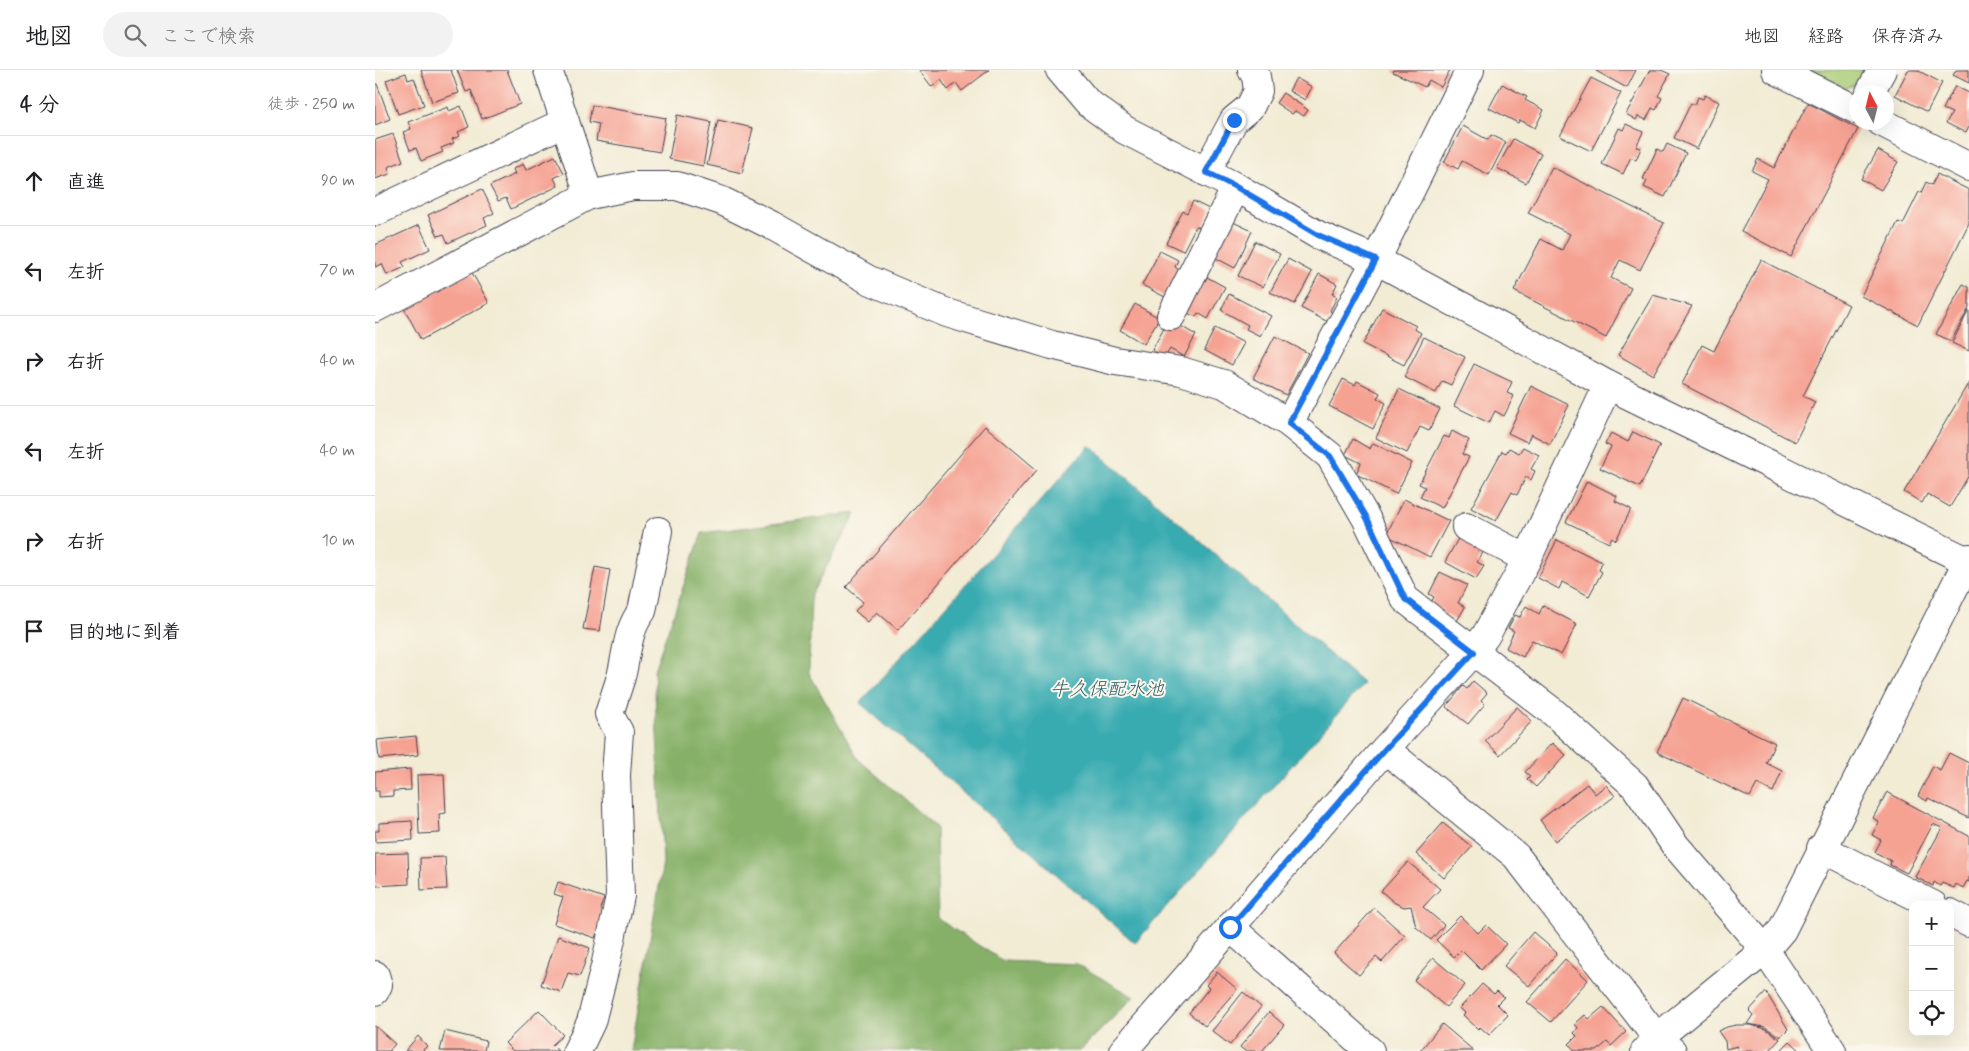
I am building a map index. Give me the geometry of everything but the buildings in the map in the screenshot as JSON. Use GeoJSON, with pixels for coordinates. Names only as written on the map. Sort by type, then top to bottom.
{"type":"FeatureCollection","features":[{"type":"Feature","properties":{"kind":"street"},"geometry":{"type":"LineString","coordinates":[[548,70],[589,194]]}},
{"type":"Feature","properties":{"kind":"street"},"geometry":{"type":"LineString","coordinates":[[1060,70],[1087,102],[1125,130],[1236,187],[1318,235],[1376,260],[1608,385],[1969,560],[1821,848],[1782,930],[1765,950],[1658,1047],[1516,856],[1385,749]]}},
{"type":"Feature","properties":{"kind":"street"},"geometry":{"type":"LineString","coordinates":[[1206,172],[1234,120],[1249,107],[1259,91],[1256,76],[1252,70]]}},
{"type":"Feature","properties":{"kind":"street"},"geometry":{"type":"LineString","coordinates":[[1289,423],[1376,260],[1470,70]]}},
{"type":"Feature","properties":{"kind":"street"},"geometry":{"type":"LineString","coordinates":[[1776,70],[1849,106]]}},
{"type":"Feature","properties":{"kind":"street"},"geometry":{"type":"LineString","coordinates":[[1874,85],[1881,70]]}},
{"type":"Feature","properties":{"kind":"street"},"geometry":{"type":"LineString","coordinates":[[375,212],[565,122]]}},
{"type":"Feature","properties":{"kind":"street"},"geometry":{"type":"LineString","coordinates":[[1894,129],[1969,167]]}},
{"type":"Feature","properties":{"kind":"street"},"geometry":{"type":"LineString","coordinates":[[375,308],[589,194],[633,186],[677,186],[722,201],[771,225],[869,280],[947,314],[1106,359],[1181,371],[1224,384],[1289,423],[1330,456],[1367,518],[1405,599],[1553,712],[1635,786],[1675,845],[1765,950],[1832,1051]]}},
{"type":"Feature","properties":{"kind":"street"},"geometry":{"type":"LineString","coordinates":[[1171,316],[1236,187]]}},
{"type":"Feature","properties":{"kind":"street"},"geometry":{"type":"LineString","coordinates":[[1123,1051],[1385,749],[1474,652],[1527,559],[1608,385]]}},
{"type":"Feature","properties":{"kind":"street"},"geometry":{"type":"LineString","coordinates":[[1466,527],[1527,559]]}},
{"type":"Feature","properties":{"kind":"street"},"geometry":{"type":"LineString","coordinates":[[577,1051],[591,1022],[620,896],[617,775],[619,732],[609,714],[621,676],[630,631],[634,621],[642,611],[657,531]]}},
{"type":"Feature","properties":{"kind":"street"},"geometry":{"type":"LineString","coordinates":[[1821,848],[1925,901]]}},
{"type":"Feature","properties":{"kind":"street"},"geometry":{"type":"LineString","coordinates":[[1954,915],[1969,923]]}},
{"type":"Feature","properties":{"kind":"street"},"geometry":{"type":"LineString","coordinates":[[1230,927],[1370,1051]]}},
{"type":"Feature","properties":{"kind":"street"},"geometry":{"type":"LineString","coordinates":[[375,975],[378,984],[375,990]]}},
{"type":"Feature","properties":{"kind":"green space"},"geometry":{"type":"Polygon","coordinates":[[[1810,70],[1871,70],[1865,82],[1849,85],[1845,88],[1810,70]]]}},
{"type":"Feature","properties":{"kind":"green space"},"geometry":{"type":"Polygon","coordinates":[[[856,513],[811,595],[809,673],[858,759],[936,827],[938,919],[1003,961],[1077,964],[1134,997],[1080,1051],[631,1051],[663,863],[654,670],[702,533],[856,513]]]}},
{"type":"Feature","properties":{"kind":"water","name":"牛久保配水池"},"geometry":{"type":"Polygon","coordinates":[[[1090,445],[1364,684],[1135,943],[860,703],[1090,445]]]}},
{"type":"Feature","properties":{"kind":"route"},"geometry":{"type":"LineString","coordinates":[[1230,927],[1385,749],[1474,652],[1405,599],[1367,518],[1330,456],[1289,423],[1376,260],[1318,235],[1236,187],[1206,172],[1234,120]]}}]}
